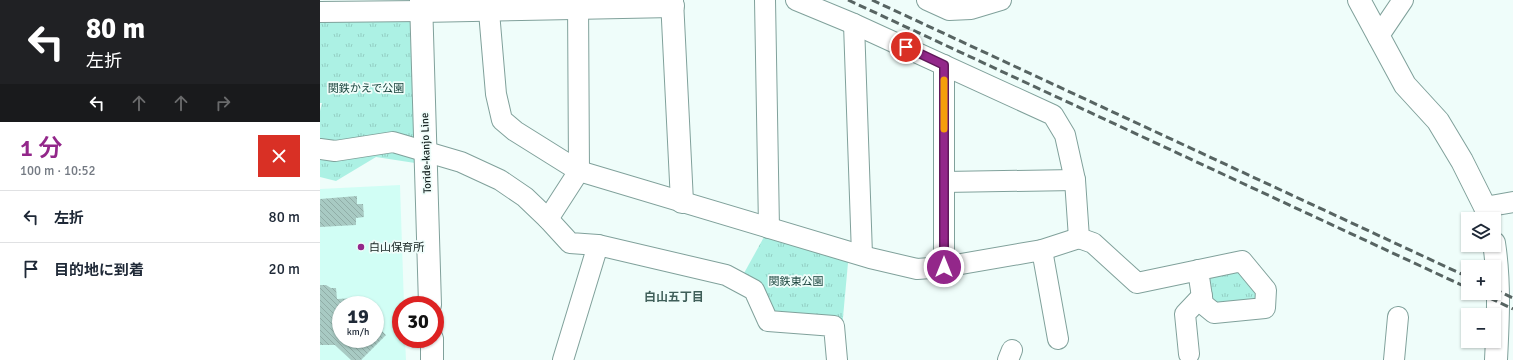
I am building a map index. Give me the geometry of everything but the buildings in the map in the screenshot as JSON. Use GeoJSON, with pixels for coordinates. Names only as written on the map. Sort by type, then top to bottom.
{"type":"FeatureCollection","features":[{"type":"Feature","properties":{"kind":"street"},"geometry":{"type":"LineString","coordinates":[[765,0],[769,228]]}},
{"type":"Feature","properties":{"kind":"street"},"geometry":{"type":"LineString","coordinates":[[796,0],[854,24],[1053,115],[1065,135],[1075,180],[1078,238]]}},
{"type":"Feature","properties":{"kind":"street"},"geometry":{"type":"LineString","coordinates":[[927,0],[949,10],[971,9],[1001,0]]}},
{"type":"Feature","properties":{"kind":"street"},"geometry":{"type":"LineString","coordinates":[[1359,0],[1405,85],[1438,121],[1462,161],[1487,212]]}},
{"type":"Feature","properties":{"kind":"street"},"geometry":{"type":"LineString","coordinates":[[1378,37],[1403,0]]}},
{"type":"Feature","properties":{"kind":"street"},"geometry":{"type":"LineString","coordinates":[[548,219],[579,170],[578,3]]}},
{"type":"Feature","properties":{"kind":"street"},"geometry":{"type":"LineString","coordinates":[[320,12],[365,6],[673,3],[682,202]]}},
{"type":"Feature","properties":{"kind":"street"},"geometry":{"type":"LineString","coordinates":[[488,5],[496,94],[502,120],[515,131],[579,170],[769,228],[917,269],[944,267],[1042,250],[1078,238],[1093,244],[1137,283],[1198,270],[1242,262],[1266,290],[1265,308],[1214,313],[1203,304],[1198,270]]}},
{"type":"Feature","properties":{"kind":"street","name":"Toride-kanjo Line"},"geometry":{"type":"LineString","coordinates":[[421,6],[430,296]]}},
{"type":"Feature","properties":{"kind":"street"},"geometry":{"type":"LineString","coordinates":[[854,24],[862,255]]}},
{"type":"Feature","properties":{"kind":"street"},"geometry":{"type":"LineString","coordinates":[[944,65],[944,267]]}},
{"type":"Feature","properties":{"kind":"street"},"geometry":{"type":"LineString","coordinates":[[320,149],[335,151],[393,142],[461,162],[500,180],[525,197],[570,243],[598,245],[726,275],[754,290],[768,321],[834,326],[837,360]]}},
{"type":"Feature","properties":{"kind":"street"},"geometry":{"type":"LineString","coordinates":[[944,182],[1075,180]]}},
{"type":"Feature","properties":{"kind":"street"},"geometry":{"type":"LineString","coordinates":[[1489,212],[1513,202]]}},
{"type":"Feature","properties":{"kind":"street"},"geometry":{"type":"LineString","coordinates":[[563,360],[598,245]]}},
{"type":"Feature","properties":{"kind":"street"},"geometry":{"type":"LineString","coordinates":[[1042,250],[1058,339]]}},
{"type":"Feature","properties":{"kind":"street"},"geometry":{"type":"LineString","coordinates":[[1495,252],[1498,302],[1496,360]]}},
{"type":"Feature","properties":{"kind":"street"},"geometry":{"type":"LineString","coordinates":[[1189,354],[1185,314],[1202,296]]}},
{"type":"Feature","properties":{"kind":"street"},"geometry":{"type":"LineString","coordinates":[[1394,360],[1398,317]]}},
{"type":"Feature","properties":{"kind":"street"},"geometry":{"type":"LineString","coordinates":[[432,348],[432,360]]}},
{"type":"Feature","properties":{"kind":"shaded area","name":"白山保育所"},"geometry":{"type":"Polygon","coordinates":[[[400,185],[404,296],[392,296],[392,348],[405,348],[406,360],[320,360],[320,189],[400,185]]]}},
{"type":"Feature","properties":{"kind":"green space","name":"関鉄かえで公園"},"geometry":{"type":"Polygon","coordinates":[[[320,22],[410,22],[415,163],[376,157],[336,181],[320,177],[320,111],[322,103],[320,103],[320,22]]]}},
{"type":"Feature","properties":{"kind":"green space","name":"関鉄東公園"},"geometry":{"type":"Polygon","coordinates":[[[769,228],[849,252],[841,339],[764,316],[738,284],[769,228]]]}},
{"type":"Feature","properties":{"kind":"green space"},"geometry":{"type":"Polygon","coordinates":[[[1239,269],[1257,291],[1255,301],[1215,303],[1211,300],[1206,282],[1212,274],[1239,269]]]}},
{"type":"Feature","properties":{"kind":"railway"},"geometry":{"type":"LineString","coordinates":[[848,0],[1461,285]]}},
{"type":"Feature","properties":{"kind":"railway"},"geometry":{"type":"LineString","coordinates":[[872,0],[1461,274]]}},
{"type":"Feature","properties":{"kind":"railway"},"geometry":{"type":"LineString","coordinates":[[1501,292],[1513,298]]}},
{"type":"Feature","properties":{"kind":"railway"},"geometry":{"type":"LineString","coordinates":[[1494,300],[1513,309]]}},
{"type":"Feature","properties":{"kind":"slow traffic"},"geometry":{"type":"LineString","coordinates":[[944,80],[944,129]]}},
{"type":"Feature","properties":{"kind":"place","name":"白山保育所"},"geometry":{"type":"Point","coordinates":[361,247]}},
{"type":"Feature","properties":{"kind":"district","name":"白山五丁目"},"geometry":{"type":"Point","coordinates":[674,297]}},
{"type":"Feature","properties":{"kind":"route"},"geometry":{"type":"LineString","coordinates":[[906,47],[944,65],[944,267]]}}]}
